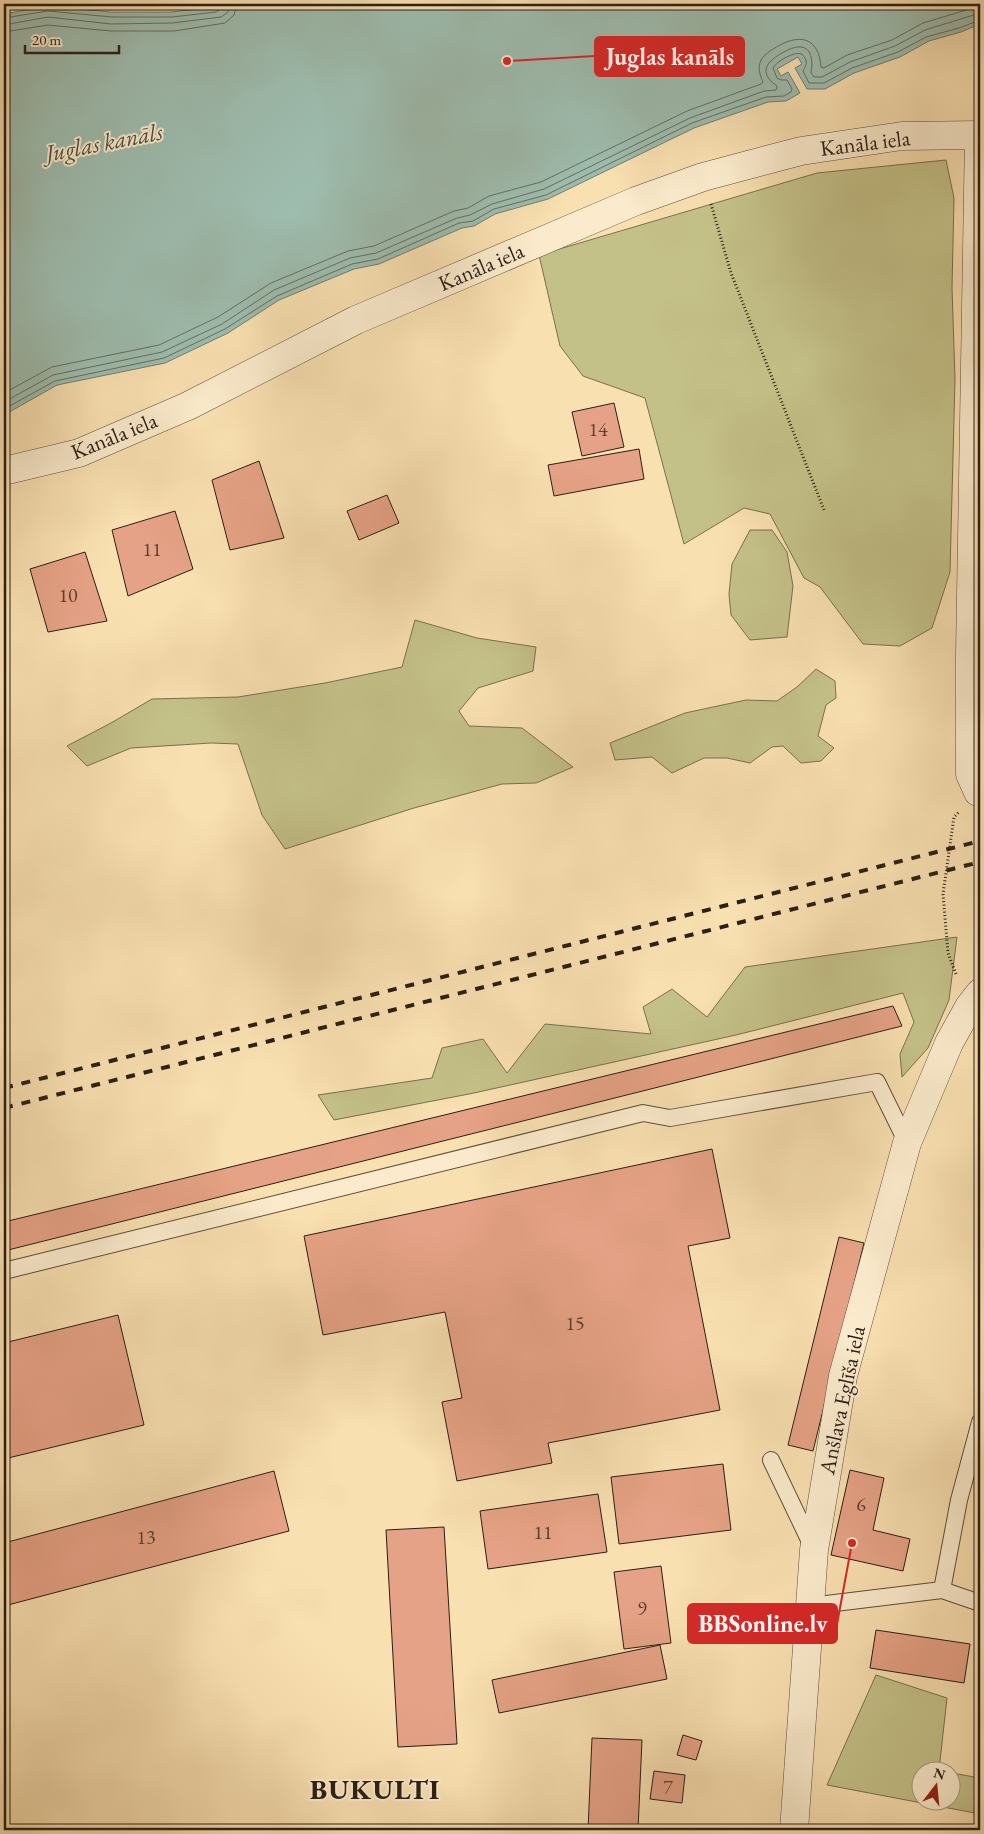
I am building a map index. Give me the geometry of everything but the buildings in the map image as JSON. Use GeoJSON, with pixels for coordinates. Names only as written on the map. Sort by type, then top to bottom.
{"type":"FeatureCollection","features":[{"type":"Feature","properties":{"kind":"street","name":"Kanāla iela"},"geometry":{"type":"LineString","coordinates":[[4,471],[79,453],[188,406],[356,320],[636,201],[703,177],[801,151],[838,145],[902,136],[980,135]]}},
{"type":"Feature","properties":{"kind":"street"},"geometry":{"type":"LineString","coordinates":[[979,797],[970,774],[970,652],[980,135]]}},
{"type":"Feature","properties":{"kind":"street","name":"Anšlava Eglīša iela"},"geometry":{"type":"LineString","coordinates":[[794,1830],[814,1550],[843,1376],[907,1143],[949,1043],[975,1000]]}},
{"type":"Feature","properties":{"kind":"lane"},"geometry":{"type":"LineString","coordinates":[[4,1271],[643,1113],[670,1118],[877,1082],[907,1143]]}},
{"type":"Feature","properties":{"kind":"lane"},"geometry":{"type":"LineString","coordinates":[[942,1590],[959,1500],[980,1422]]}},
{"type":"Feature","properties":{"kind":"lane"},"geometry":{"type":"LineString","coordinates":[[771,1460],[814,1550]]}},
{"type":"Feature","properties":{"kind":"lane"},"geometry":{"type":"LineString","coordinates":[[810,1606],[942,1590],[980,1603]]}},
{"type":"Feature","properties":{"kind":"path"},"geometry":{"type":"LineString","coordinates":[[703,177],[731,273],[824,510]]}},
{"type":"Feature","properties":{"kind":"path"},"geometry":{"type":"LineString","coordinates":[[975,1000],[948,953],[943,894],[954,817],[979,797]]}},
{"type":"Feature","properties":{"kind":"shaded area"},"geometry":{"type":"Polygon","coordinates":[[[946,160],[954,198],[952,288],[955,379],[950,572],[932,628],[900,646],[863,644],[820,587],[804,578],[770,514],[744,508],[684,544],[645,398],[583,376],[560,346],[539,255],[817,173],[946,160]]]}},
{"type":"Feature","properties":{"kind":"shaded area"},"geometry":{"type":"Polygon","coordinates":[[[750,530],[772,530],[787,552],[793,586],[787,637],[750,640],[731,615],[729,594],[732,564],[750,530]]]}},
{"type":"Feature","properties":{"kind":"shaded area"},"geometry":{"type":"Polygon","coordinates":[[[415,620],[477,638],[536,647],[533,671],[478,688],[459,711],[469,726],[522,728],[573,767],[536,783],[502,784],[414,808],[285,849],[262,815],[238,744],[211,743],[131,748],[87,766],[67,746],[152,699],[238,697],[325,683],[402,667],[415,620]]]}},
{"type":"Feature","properties":{"kind":"shaded area"},"geometry":{"type":"Polygon","coordinates":[[[816,669],[835,681],[836,698],[826,705],[818,736],[834,748],[821,761],[801,763],[783,746],[772,747],[750,763],[727,758],[704,758],[672,773],[652,757],[615,760],[610,743],[685,713],[746,700],[777,701],[797,687],[816,669]]]}},
{"type":"Feature","properties":{"kind":"shaded area"},"geometry":{"type":"Polygon","coordinates":[[[957,937],[949,1000],[928,1048],[902,1077],[900,1054],[914,1022],[903,993],[736,1035],[474,1093],[334,1120],[318,1095],[432,1078],[442,1048],[483,1039],[507,1073],[545,1024],[651,1034],[643,1007],[672,989],[707,1017],[745,967],[957,937]]]}},
{"type":"Feature","properties":{"kind":"shaded area"},"geometry":{"type":"Polygon","coordinates":[[[876,1675],[947,1698],[940,1762],[912,1762],[912,1801],[827,1785],[876,1675]]]}},
{"type":"Feature","properties":{"kind":"shaded area"},"geometry":{"type":"Polygon","coordinates":[[[962,1775],[980,1778],[980,1814],[962,1811],[962,1775]]]}},
{"type":"Feature","properties":{"kind":"water"},"geometry":{"type":"Polygon","coordinates":[[[226,4],[980,4],[980,24],[961,32],[929,41],[900,57],[854,73],[825,89],[807,89],[795,68],[802,64],[798,57],[777,69],[781,76],[788,72],[800,93],[786,101],[768,102],[694,128],[548,199],[495,214],[474,226],[462,228],[379,264],[354,269],[279,300],[228,333],[165,363],[57,385],[4,415],[4,14],[48,6],[111,12],[171,12],[226,4]]]}},
{"type":"Feature","properties":{"kind":"railway"},"geometry":{"type":"LineString","coordinates":[[4,1088],[980,841]]}},
{"type":"Feature","properties":{"kind":"railway"},"geometry":{"type":"LineString","coordinates":[[4,1108],[980,862]]}},
{"type":"Feature","properties":{"kind":"place","name":"Juglas kanāls"},"geometry":{"type":"Point","coordinates":[507,61]}},
{"type":"Feature","properties":{"kind":"place","name":"BBSonline.lv"},"geometry":{"type":"Point","coordinates":[852,1543]}},
{"type":"Feature","properties":{"kind":"district","name":"BUKULTI"},"geometry":{"type":"Point","coordinates":[375,1789]}}]}
